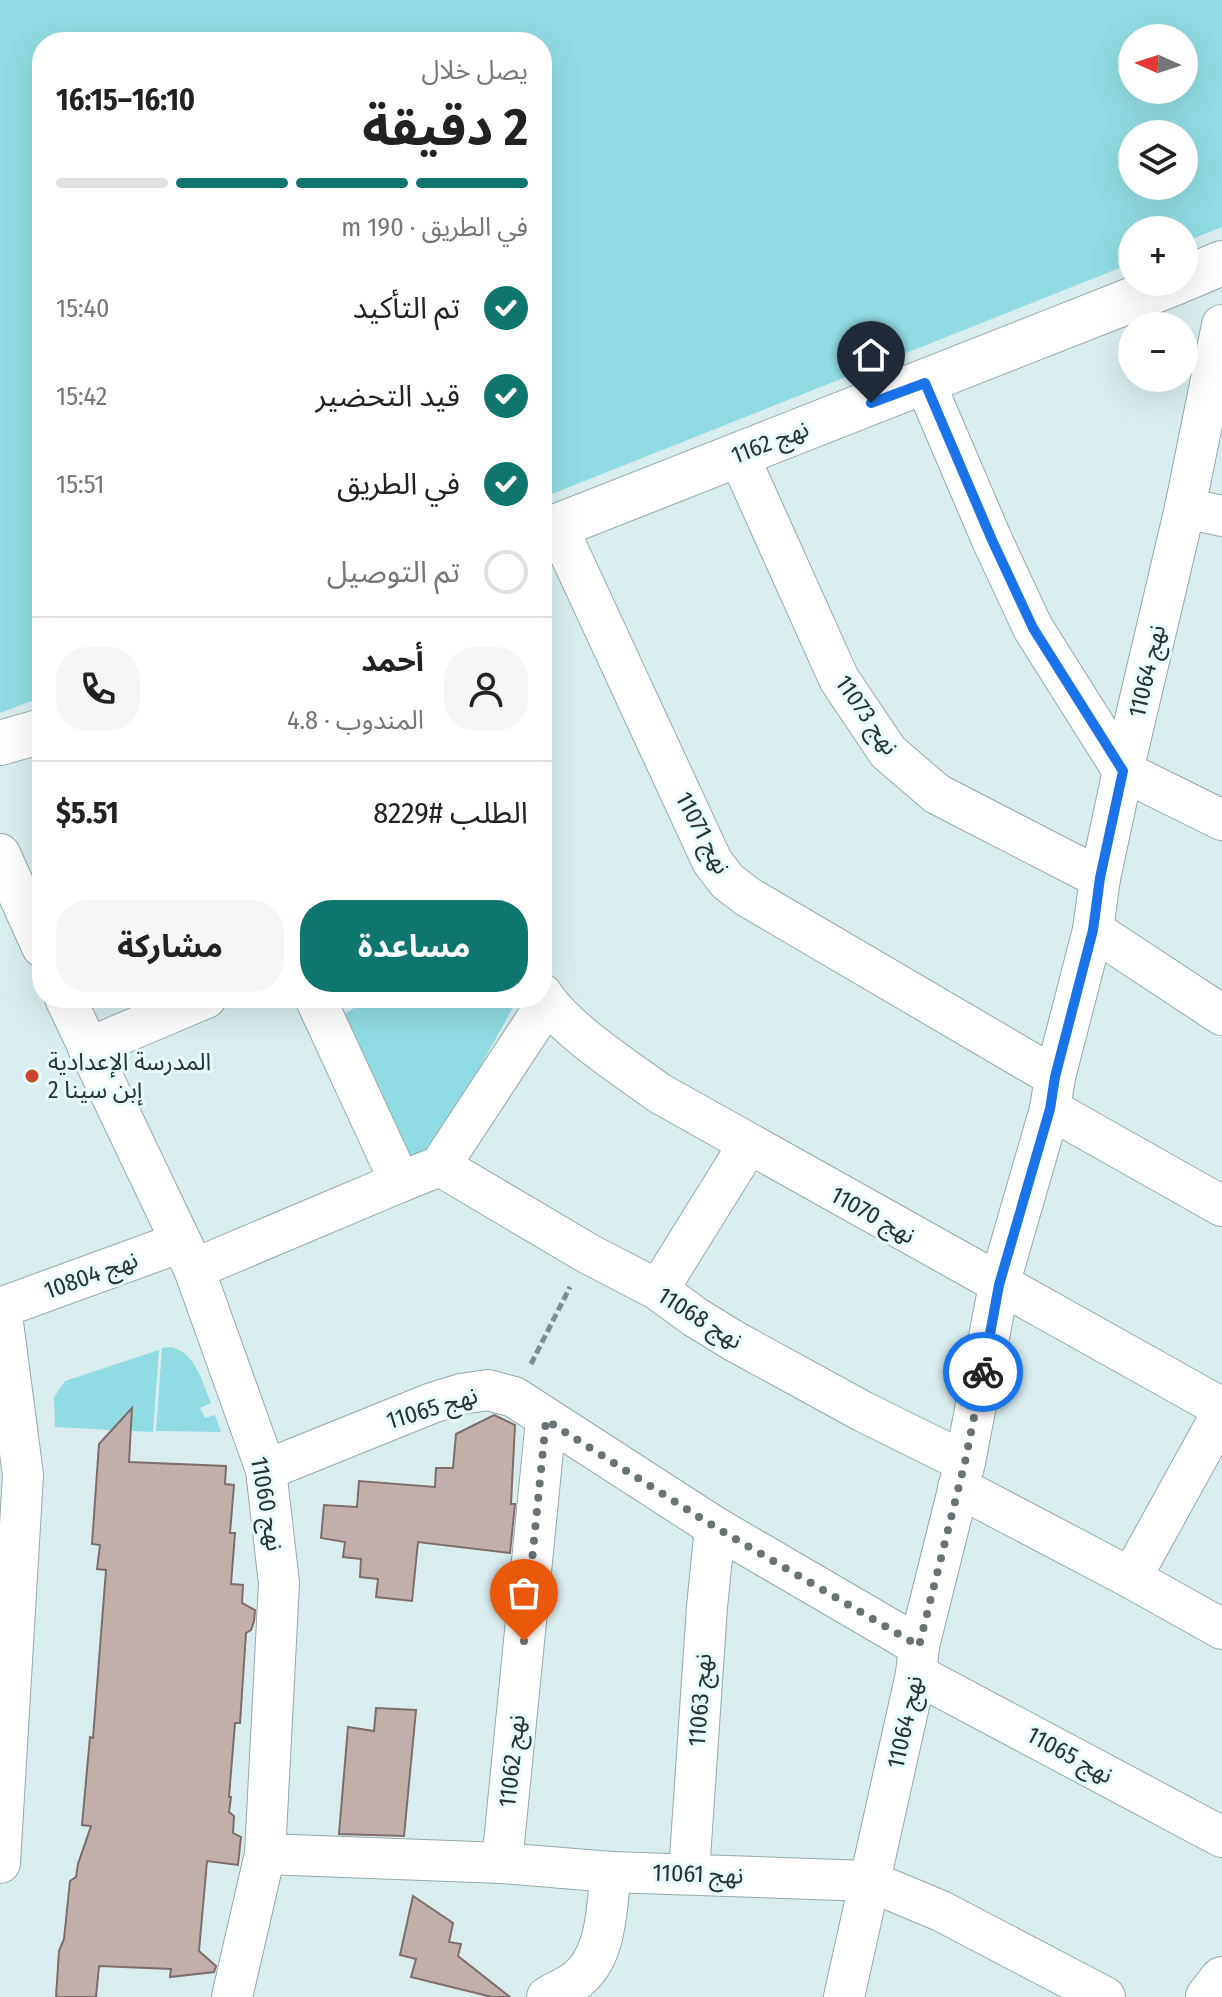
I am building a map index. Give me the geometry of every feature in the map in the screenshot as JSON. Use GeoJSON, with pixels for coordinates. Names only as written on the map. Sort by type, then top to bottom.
{"type":"FeatureCollection","features":[{"type":"Feature","properties":{"kind":"street","name":"نهج 11064"},"geometry":{"type":"LineString","coordinates":[[844,1997],[962,1474],[999,1285],[1053,1093],[1093,930],[1100,878],[1123,771],[1204,512],[1222,325],[1198,276]]}},
{"type":"Feature","properties":{"kind":"street","name":"نهج 1162"},"geometry":{"type":"LineString","coordinates":[[552,528],[1142,296]]}},
{"type":"Feature","properties":{"kind":"street"},"geometry":{"type":"LineString","coordinates":[[925,383],[1033,628],[1123,771],[1222,820]]}},
{"type":"Feature","properties":{"kind":"street","name":"نهج 11073"},"geometry":{"type":"LineString","coordinates":[[738,454],[839,679],[888,752],[937,794],[1100,878]]}},
{"type":"Feature","properties":{"kind":"street","name":"نهج 11071"},"geometry":{"type":"LineString","coordinates":[[552,533],[712,861],[727,881],[1222,1206]]}},
{"type":"Feature","properties":{"kind":"street"},"geometry":{"type":"LineString","coordinates":[[0,743],[32,734]]}},
{"type":"Feature","properties":{"kind":"street"},"geometry":{"type":"LineString","coordinates":[[0,854],[32,925]]}},
{"type":"Feature","properties":{"kind":"street"},"geometry":{"type":"LineString","coordinates":[[1093,930],[1222,1015]]}},
{"type":"Feature","properties":{"kind":"street","name":"نهج 11070"},"geometry":{"type":"LineString","coordinates":[[552,1005],[588,1040],[659,1093],[1222,1411]]}},
{"type":"Feature","properties":{"kind":"street","name":"نهج 11060"},"geometry":{"type":"LineString","coordinates":[[70,1008],[187,1255],[266,1470],[279,1583],[265,1854],[232,1997]]}},
{"type":"Feature","properties":{"kind":"street"},"geometry":{"type":"LineString","coordinates":[[88,1048],[182,1008]]}},
{"type":"Feature","properties":{"kind":"street"},"geometry":{"type":"LineString","coordinates":[[320,1008],[400,1182]]}},
{"type":"Feature","properties":{"kind":"street"},"geometry":{"type":"LineString","coordinates":[[187,1255],[440,1166],[539,1008]]}},
{"type":"Feature","properties":{"kind":"street"},"geometry":{"type":"LineString","coordinates":[[658,1290],[748,1145]]}},
{"type":"Feature","properties":{"kind":"street","name":"نهج 11068"},"geometry":{"type":"LineString","coordinates":[[440,1166],[587,1253],[658,1290],[695,1317],[862,1411],[1131,1578],[1222,1629]]}},
{"type":"Feature","properties":{"kind":"street","name":"نهج 10804"},"geometry":{"type":"LineString","coordinates":[[1,1307],[187,1255]]}},
{"type":"Feature","properties":{"kind":"street"},"geometry":{"type":"LineString","coordinates":[[0,1863],[23,1475],[1,1307]]}},
{"type":"Feature","properties":{"kind":"street","name":"نهج 11065"},"geometry":{"type":"LineString","coordinates":[[266,1470],[432,1403],[488,1390],[514,1397],[918,1660],[1222,1837]]}},
{"type":"Feature","properties":{"kind":"street"},"geometry":{"type":"LineString","coordinates":[[1131,1578],[1222,1411]]}},
{"type":"Feature","properties":{"kind":"street","name":"نهج 11062"},"geometry":{"type":"LineString","coordinates":[[502,1863],[546,1420]]}},
{"type":"Feature","properties":{"kind":"street","name":"نهج 11063"},"geometry":{"type":"LineString","coordinates":[[689,1873],[715,1527]]}},
{"type":"Feature","properties":{"kind":"street","name":"نهج 11061"},"geometry":{"type":"LineString","coordinates":[[265,1854],[502,1863],[611,1872],[869,1881],[941,1911],[1105,1997]]}},
{"type":"Feature","properties":{"kind":"street"},"geometry":{"type":"LineString","coordinates":[[547,1997],[577,1980],[597,1955],[604,1930],[611,1872]]}},
{"type":"Feature","properties":{"kind":"street"},"geometry":{"type":"LineString","coordinates":[[1208,1997],[1222,1979]]}},
{"type":"Feature","properties":{"kind":"path"},"geometry":{"type":"LineString","coordinates":[[514,1397],[587,1253]]}},
{"type":"Feature","properties":{"kind":"shaded area"},"geometry":{"type":"Polygon","coordinates":[[[0,0],[1222,0],[1222,227],[1198,236],[1198,216],[1118,216],[1118,269],[552,494],[552,32],[32,32],[32,701],[0,713],[0,0]]]}},
{"type":"Feature","properties":{"kind":"shaded area"},"geometry":{"type":"Polygon","coordinates":[[[354,1008],[513,1008],[432,1155],[409,1175],[335,1020],[354,1008]]]}},
{"type":"Feature","properties":{"kind":"shaded area"},"geometry":{"type":"Polygon","coordinates":[[[171,1347],[187,1355],[197,1369],[211,1403],[200,1408],[205,1418],[215,1415],[221,1432],[156,1431],[162,1348],[171,1347]]]}},
{"type":"Feature","properties":{"kind":"shaded area"},"geometry":{"type":"Polygon","coordinates":[[[159,1350],[153,1432],[55,1427],[54,1397],[65,1381],[159,1350]]]}},
{"type":"Feature","properties":{"kind":"building"},"geometry":{"type":"Polygon","coordinates":[[[132,1408],[129,1462],[226,1466],[225,1484],[234,1485],[230,1533],[235,1533],[231,1584],[243,1585],[242,1603],[255,1610],[251,1630],[246,1633],[240,1723],[235,1723],[229,1797],[229,1812],[234,1816],[233,1833],[241,1837],[238,1865],[207,1861],[199,1951],[216,1966],[214,1972],[170,1977],[171,1969],[99,1966],[96,1997],[56,1997],[59,1951],[64,1939],[70,1881],[76,1877],[91,1826],[82,1825],[90,1737],[93,1738],[106,1570],[97,1569],[100,1545],[92,1544],[99,1444],[132,1408]]]}},
{"type":"Feature","properties":{"kind":"building"},"geometry":{"type":"Polygon","coordinates":[[[494,1415],[515,1425],[511,1504],[515,1504],[510,1553],[418,1542],[412,1601],[376,1597],[378,1579],[360,1577],[361,1559],[343,1557],[345,1542],[321,1538],[324,1505],[357,1507],[359,1481],[435,1487],[436,1468],[453,1468],[456,1434],[494,1415]]]}},
{"type":"Feature","properties":{"kind":"building"},"geometry":{"type":"Polygon","coordinates":[[[376,1708],[416,1710],[404,1836],[339,1834],[348,1727],[374,1731],[376,1708]]]}},
{"type":"Feature","properties":{"kind":"building"},"geometry":{"type":"Polygon","coordinates":[[[413,1896],[453,1923],[449,1942],[461,1944],[458,1956],[510,1997],[492,1997],[411,1977],[416,1959],[400,1955],[413,1896]]]}},
{"type":"Feature","properties":{"kind":"way so far"},"geometry":{"type":"LineString","coordinates":[[524,1641],[546,1420],[715,1527],[919,1646],[965,1462],[983,1372]]}},
{"type":"Feature","properties":{"kind":"place","name":"المدرسة الإعدادية إبن سينا 2"},"geometry":{"type":"Point","coordinates":[32,1076]}},
{"type":"Feature","properties":{"kind":"route"},"geometry":{"type":"LineString","coordinates":[[871,403],[925,383],[1033,628],[1123,771],[1100,878],[1093,930],[1055,1077],[1050,1109],[999,1285],[983,1372]]}}]}
